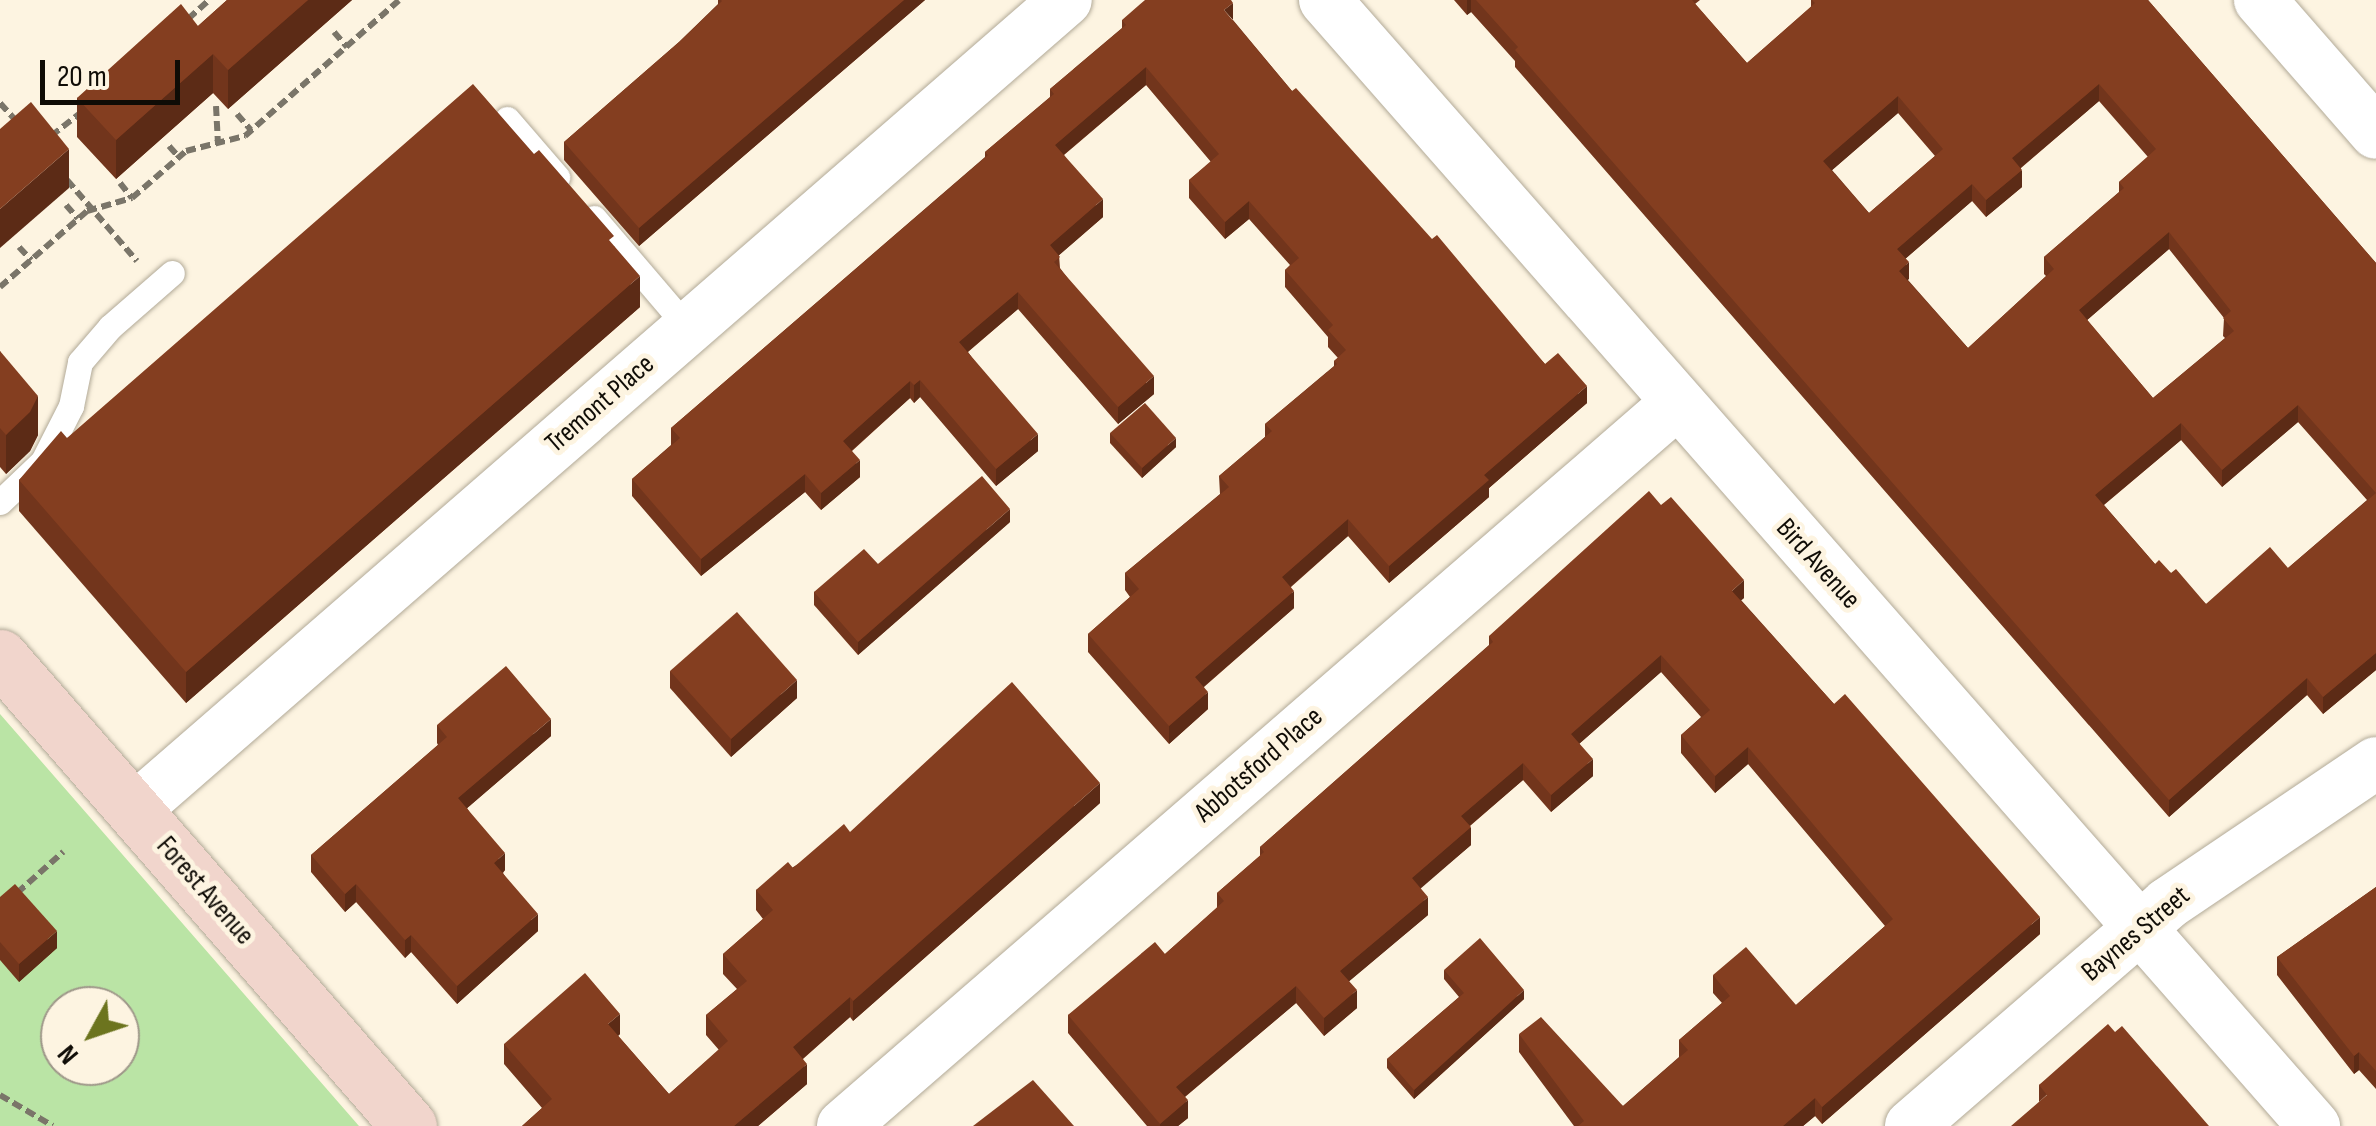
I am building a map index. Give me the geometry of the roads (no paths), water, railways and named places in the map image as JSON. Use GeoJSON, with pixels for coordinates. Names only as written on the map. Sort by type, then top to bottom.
{"type":"FeatureCollection","features":[{"type":"Feature","properties":{"kind":"street","name":"Tremont Place"},"geometry":{"type":"LineString","coordinates":[[135,809],[1066,0]]}},
{"type":"Feature","properties":{"kind":"street","name":"Bird Avenue"},"geometry":{"type":"LineString","coordinates":[[1325,0],[2314,1126]]}},
{"type":"Feature","properties":{"kind":"street"},"geometry":{"type":"LineString","coordinates":[[2260,0],[2376,133]]}},
{"type":"Feature","properties":{"kind":"street","name":"Abbotsford Place"},"geometry":{"type":"LineString","coordinates":[[843,1126],[1676,404]]}},
{"type":"Feature","properties":{"kind":"street","name":"Forest Avenue"},"geometry":{"type":"LineString","coordinates":[[0,658],[408,1126]]}},
{"type":"Feature","properties":{"kind":"street","name":"Baynes Street"},"geometry":{"type":"LineString","coordinates":[[1911,1126],[2167,904],[2376,763]]}},
{"type":"Feature","properties":{"kind":"lane"},"geometry":{"type":"LineString","coordinates":[[506,119],[688,328]]}},
{"type":"Feature","properties":{"kind":"lane"},"geometry":{"type":"LineString","coordinates":[[0,502],[43,461],[71,406],[80,362],[110,327],[172,272]]}}]}
